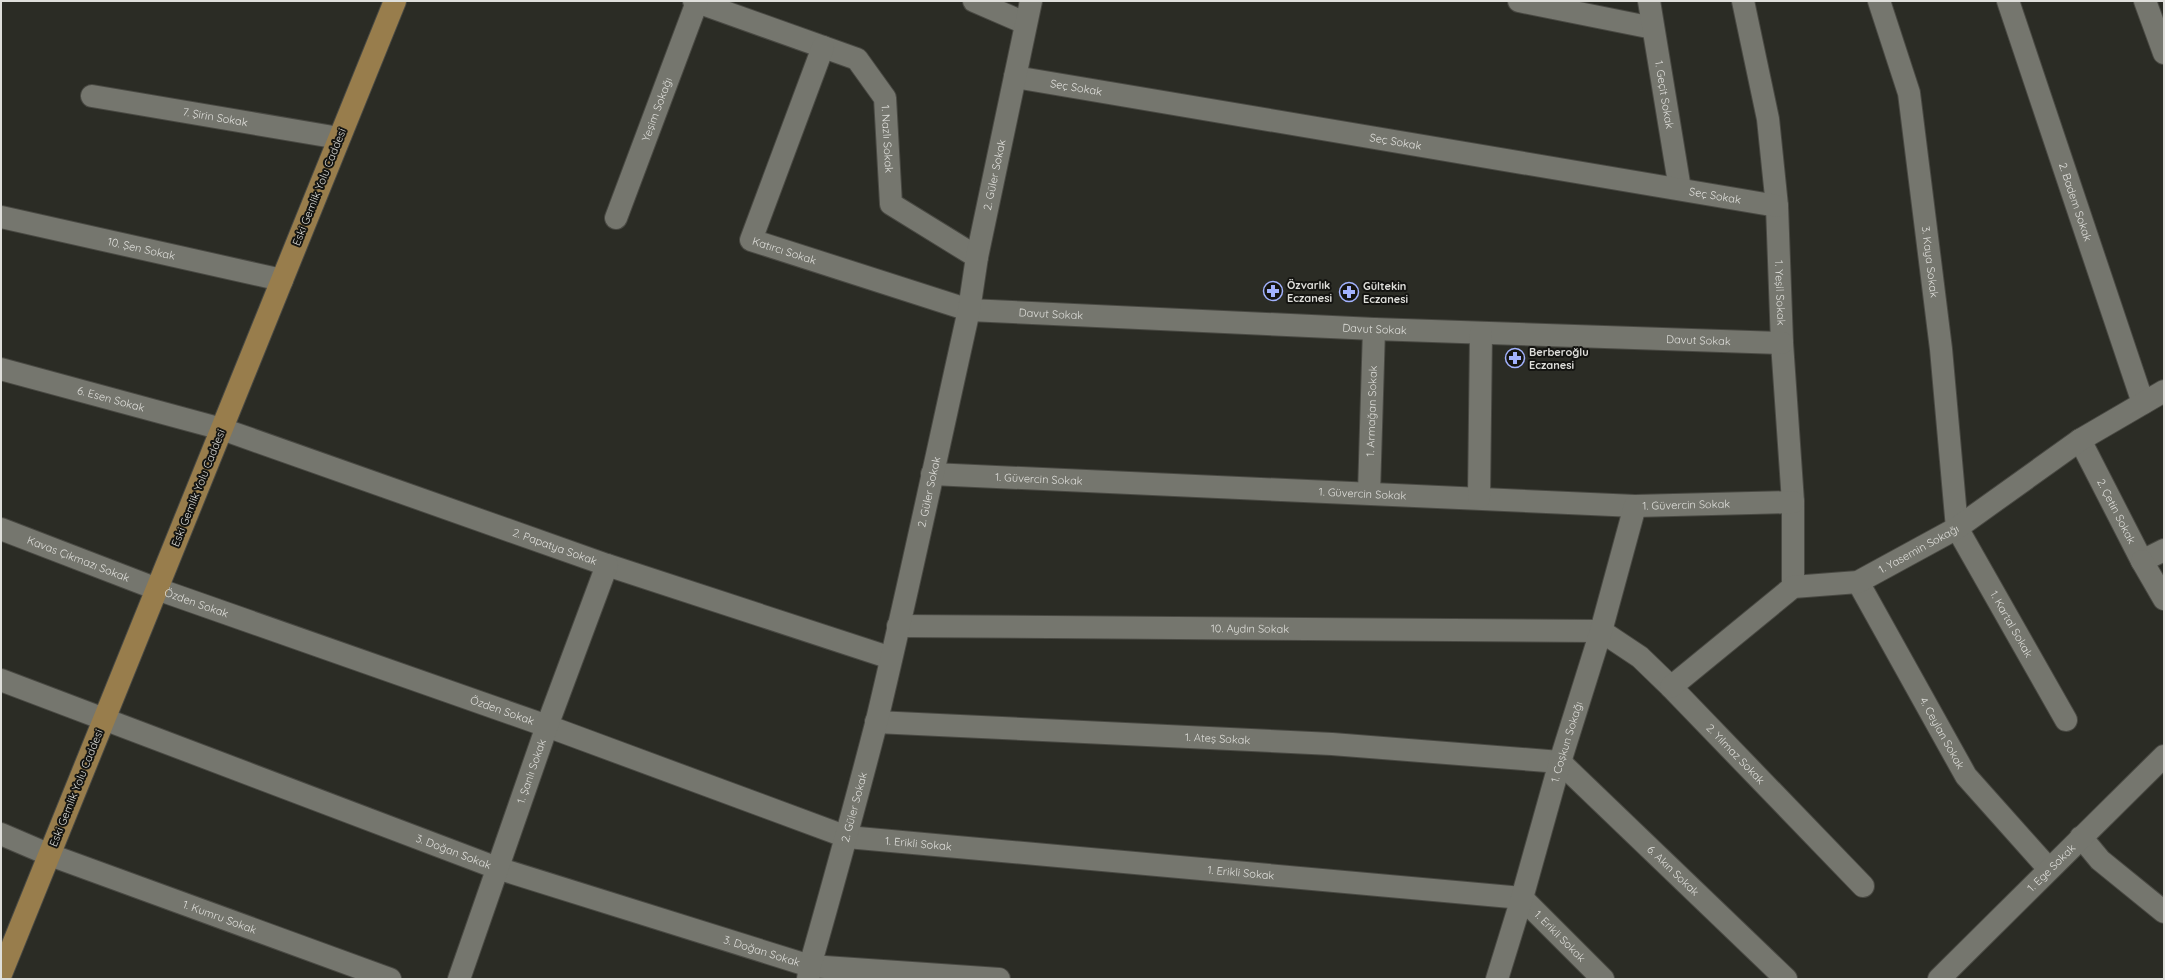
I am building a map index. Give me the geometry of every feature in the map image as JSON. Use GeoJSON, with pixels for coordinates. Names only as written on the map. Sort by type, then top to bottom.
{"type":"FeatureCollection","features":[{"type":"Feature","properties":{"kind":"main road","name":"Eski Gemlik Yolu Caddesi"},"geometry":{"type":"LineString","coordinates":[[1,974],[395,1]]}},
{"type":"Feature","properties":{"kind":"street"},"geometry":{"type":"LineString","coordinates":[[974,1],[1025,23]]}},
{"type":"Feature","properties":{"kind":"street","name":"2. Güler Sokak"},"geometry":{"type":"LineString","coordinates":[[809,972],[847,837],[898,626],[969,310],[977,257],[1025,23],[1031,1]]}},
{"type":"Feature","properties":{"kind":"street"},"geometry":{"type":"LineString","coordinates":[[1518,1],[1653,28]]}},
{"type":"Feature","properties":{"kind":"street","name":"1. Geçit Sokak"},"geometry":{"type":"LineString","coordinates":[[1649,1],[1680,189]]}},
{"type":"Feature","properties":{"kind":"street","name":"1. Yeşil Sokak"},"geometry":{"type":"LineString","coordinates":[[1744,1],[1768,119],[1776,206],[1782,343],[1793,502],[1793,587]]}},
{"type":"Feature","properties":{"kind":"street","name":"3. Kaya Sokak"},"geometry":{"type":"LineString","coordinates":[[1880,1],[1909,93],[1942,349],[1956,528]]}},
{"type":"Feature","properties":{"kind":"street","name":"2. Badem Sokak"},"geometry":{"type":"LineString","coordinates":[[2008,1],[2143,403]]}},
{"type":"Feature","properties":{"kind":"street"},"geometry":{"type":"LineString","coordinates":[[2146,1],[2164,52]]}},
{"type":"Feature","properties":{"kind":"street","name":"1. Nazlı Sokak"},"geometry":{"type":"LineString","coordinates":[[696,2],[857,59],[885,98],[891,204],[977,257]]}},
{"type":"Feature","properties":{"kind":"street","name":"Yeşim Sokağı"},"geometry":{"type":"LineString","coordinates":[[616,218],[696,2]]}},
{"type":"Feature","properties":{"kind":"street","name":"Katırcı Sokak"},"geometry":{"type":"LineString","coordinates":[[823,47],[751,240],[969,310]]}},
{"type":"Feature","properties":{"kind":"street","name":"Seç Sokak"},"geometry":{"type":"LineString","coordinates":[[1014,77],[1776,206]]}},
{"type":"Feature","properties":{"kind":"street","name":"7. Şirin Sokak"},"geometry":{"type":"LineString","coordinates":[[92,96],[339,138]]}},
{"type":"Feature","properties":{"kind":"street","name":"10. Şen Sokak"},"geometry":{"type":"LineString","coordinates":[[1,217],[282,280]]}},
{"type":"Feature","properties":{"kind":"street","name":"Davut Sokak"},"geometry":{"type":"LineString","coordinates":[[969,310],[1374,329],[1782,343]]}},
{"type":"Feature","properties":{"kind":"street","name":"1. Armağan Sokak"},"geometry":{"type":"LineString","coordinates":[[1369,493],[1374,329]]}},
{"type":"Feature","properties":{"kind":"street"},"geometry":{"type":"LineString","coordinates":[[1479,498],[1480,333]]}},
{"type":"Feature","properties":{"kind":"street","name":"6. Esen Sokak"},"geometry":{"type":"LineString","coordinates":[[1,369],[222,429]]}},
{"type":"Feature","properties":{"kind":"street","name":"1. Yasemin Sokağı"},"geometry":{"type":"LineString","coordinates":[[1793,587],[1858,582],[1956,528],[2080,440],[2164,391]]}},
{"type":"Feature","properties":{"kind":"street","name":"2. Papatya Sokak"},"geometry":{"type":"LineString","coordinates":[[222,429],[607,565],[890,658]]}},
{"type":"Feature","properties":{"kind":"street","name":"2. Çetin Sokak"},"geometry":{"type":"LineString","coordinates":[[2080,440],[2142,561],[2164,599]]}},
{"type":"Feature","properties":{"kind":"street","name":"1. Güvercin Sokak"},"geometry":{"type":"LineString","coordinates":[[932,474],[1635,506],[1793,502]]}},
{"type":"Feature","properties":{"kind":"street","name":"1. Coşkun Sokağı"},"geometry":{"type":"LineString","coordinates":[[1497,979],[1522,898],[1560,762],[1601,631],[1635,506]]}},
{"type":"Feature","properties":{"kind":"street","name":"1. Kartal Sokak"},"geometry":{"type":"LineString","coordinates":[[1956,528],[2066,720]]}},
{"type":"Feature","properties":{"kind":"street","name":"Kavas Çıkmazı Sokak"},"geometry":{"type":"LineString","coordinates":[[1,529],[157,588]]}},
{"type":"Feature","properties":{"kind":"street"},"geometry":{"type":"LineString","coordinates":[[2142,561],[2164,550]]}},
{"type":"Feature","properties":{"kind":"street","name":"1. Şanlı Sokak"},"geometry":{"type":"LineString","coordinates":[[458,979],[547,726],[607,565]]}},
{"type":"Feature","properties":{"kind":"street","name":"4. Ceylan Sokak"},"geometry":{"type":"LineString","coordinates":[[1858,582],[1966,776],[2049,870]]}},
{"type":"Feature","properties":{"kind":"street"},"geometry":{"type":"LineString","coordinates":[[1671,687],[1793,587]]}},
{"type":"Feature","properties":{"kind":"street","name":"Özden Sokak"},"geometry":{"type":"LineString","coordinates":[[157,588],[547,726],[847,837]]}},
{"type":"Feature","properties":{"kind":"street","name":"10. Aydın Sokak"},"geometry":{"type":"LineString","coordinates":[[898,626],[1601,631]]}},
{"type":"Feature","properties":{"kind":"street","name":"2. Yılmaz Sokak"},"geometry":{"type":"LineString","coordinates":[[1601,631],[1640,657],[1671,687],[1863,886]]}},
{"type":"Feature","properties":{"kind":"street","name":"3. Doğan Sokak"},"geometry":{"type":"LineString","coordinates":[[1,680],[103,721],[497,868],[809,972],[999,979]]}},
{"type":"Feature","properties":{"kind":"street","name":"1. Ateş Sokak"},"geometry":{"type":"LineString","coordinates":[[876,722],[1332,744],[1560,762]]}},
{"type":"Feature","properties":{"kind":"street","name":"1. Ege Sokak"},"geometry":{"type":"LineString","coordinates":[[1939,979],[2164,756]]}},
{"type":"Feature","properties":{"kind":"street","name":"6. Akın Sokak"},"geometry":{"type":"LineString","coordinates":[[1560,762],[1786,979]]}},
{"type":"Feature","properties":{"kind":"street","name":"1. Kumru Sokak"},"geometry":{"type":"LineString","coordinates":[[1,834],[50,855],[390,979]]}},
{"type":"Feature","properties":{"kind":"street","name":"1. Erikli Sokak"},"geometry":{"type":"LineString","coordinates":[[847,837],[1522,898],[1603,979]]}},
{"type":"Feature","properties":{"kind":"street"},"geometry":{"type":"LineString","coordinates":[[2081,837],[2100,860],[2164,912]]}},
{"type":"Feature","properties":{"kind":"place","name":"Özvarlık Eczanesi"},"geometry":{"type":"Point","coordinates":[1273,291]}},
{"type":"Feature","properties":{"kind":"place","name":"Gültekin Eczanesi"},"geometry":{"type":"Point","coordinates":[1349,292]}},
{"type":"Feature","properties":{"kind":"place","name":"Berberoğlu Eczanesi"},"geometry":{"type":"Point","coordinates":[1515,358]}}]}
